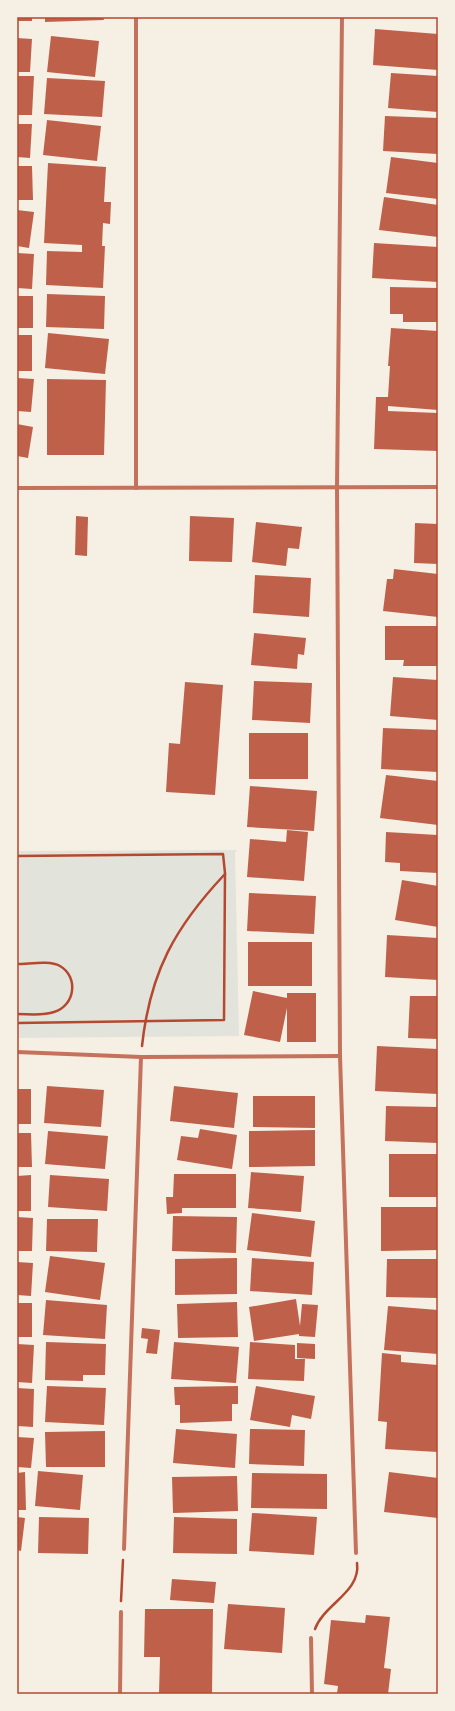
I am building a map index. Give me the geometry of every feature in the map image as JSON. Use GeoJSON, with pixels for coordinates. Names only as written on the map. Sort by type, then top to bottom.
{"type":"FeatureCollection","features":[{"type":"Feature","properties":{"kind":"street"},"geometry":{"type":"LineString","coordinates":[[136,17],[136,488]]}},
{"type":"Feature","properties":{"kind":"street"},"geometry":{"type":"LineString","coordinates":[[342,17],[337,488],[340,1056],[356,1553]]}},
{"type":"Feature","properties":{"kind":"street"},"geometry":{"type":"LineString","coordinates":[[17,488],[438,488]]}},
{"type":"Feature","properties":{"kind":"street"},"geometry":{"type":"LineString","coordinates":[[17,1052],[141,1056],[340,1056]]}},
{"type":"Feature","properties":{"kind":"street"},"geometry":{"type":"LineString","coordinates":[[124,1549],[141,1056]]}},
{"type":"Feature","properties":{"kind":"street"},"geometry":{"type":"LineString","coordinates":[[120,1694],[121,1612]]}},
{"type":"Feature","properties":{"kind":"street"},"geometry":{"type":"LineString","coordinates":[[311,1638],[312,1694]]}},
{"type":"Feature","properties":{"kind":"path"},"geometry":{"type":"LineString","coordinates":[[17,856],[223,854],[225,873],[224,1020],[17,1023]]}},
{"type":"Feature","properties":{"kind":"path"},"geometry":{"type":"LineString","coordinates":[[141,1056],[145,1022],[153,988],[165,956],[182,926],[198,904],[225,873]]}},
{"type":"Feature","properties":{"kind":"path"},"geometry":{"type":"LineString","coordinates":[[17,964],[51,963],[60,966],[66,971],[71,979],[73,987],[72,996],[68,1003],[53,1013],[17,1014]]}},
{"type":"Feature","properties":{"kind":"path"},"geometry":{"type":"LineString","coordinates":[[121,1612],[124,1549]]}},
{"type":"Feature","properties":{"kind":"path"},"geometry":{"type":"LineString","coordinates":[[311,1638],[323,1615],[342,1597],[355,1580],[358,1568],[356,1553]]}},
{"type":"Feature","properties":{"kind":"shaded area"},"geometry":{"type":"Polygon","coordinates":[[[237,850],[235,853],[239,1036],[17,1038],[17,851],[237,850]]]}},
{"type":"Feature","properties":{"kind":"building"},"geometry":{"type":"Polygon","coordinates":[[[17,17],[32,17],[32,21],[17,21],[17,17]]]}},
{"type":"Feature","properties":{"kind":"building"},"geometry":{"type":"Polygon","coordinates":[[[45,17],[103,17],[104,20],[45,22],[45,17]]]}},
{"type":"Feature","properties":{"kind":"building"},"geometry":{"type":"Polygon","coordinates":[[[375,29],[438,34],[438,70],[373,65],[375,29]]]}},
{"type":"Feature","properties":{"kind":"building"},"geometry":{"type":"Polygon","coordinates":[[[51,36],[99,41],[95,77],[47,72],[51,36]]]}},
{"type":"Feature","properties":{"kind":"building"},"geometry":{"type":"Polygon","coordinates":[[[17,38],[32,39],[30,72],[17,72],[17,38]]]}},
{"type":"Feature","properties":{"kind":"building"},"geometry":{"type":"Polygon","coordinates":[[[391,73],[438,76],[438,112],[388,108],[391,73]]]}},
{"type":"Feature","properties":{"kind":"building"},"geometry":{"type":"Polygon","coordinates":[[[17,76],[34,76],[32,115],[17,115],[17,76]]]}},
{"type":"Feature","properties":{"kind":"building"},"geometry":{"type":"Polygon","coordinates":[[[47,78],[105,81],[102,117],[44,114],[47,78]]]}},
{"type":"Feature","properties":{"kind":"building"},"geometry":{"type":"Polygon","coordinates":[[[385,116],[438,118],[438,154],[383,151],[385,116]]]}},
{"type":"Feature","properties":{"kind":"building"},"geometry":{"type":"Polygon","coordinates":[[[47,120],[101,126],[97,161],[43,155],[47,120]]]}},
{"type":"Feature","properties":{"kind":"building"},"geometry":{"type":"Polygon","coordinates":[[[17,124],[32,124],[30,158],[17,157],[17,124]]]}},
{"type":"Feature","properties":{"kind":"building"},"geometry":{"type":"Polygon","coordinates":[[[391,157],[438,163],[438,199],[386,193],[391,157]]]}},
{"type":"Feature","properties":{"kind":"building"},"geometry":{"type":"Polygon","coordinates":[[[48,163],[106,167],[104,202],[111,202],[110,224],[103,223],[102,246],[105,246],[103,288],[46,285],[47,251],[82,252],[82,245],[44,243],[48,163]]]}},
{"type":"Feature","properties":{"kind":"building"},"geometry":{"type":"Polygon","coordinates":[[[17,166],[32,166],[33,200],[17,200],[17,166]]]}},
{"type":"Feature","properties":{"kind":"building"},"geometry":{"type":"Polygon","coordinates":[[[384,197],[438,205],[438,237],[379,230],[384,197]]]}},
{"type":"Feature","properties":{"kind":"building"},"geometry":{"type":"Polygon","coordinates":[[[17,210],[34,212],[29,248],[17,246],[17,210]]]}},
{"type":"Feature","properties":{"kind":"building"},"geometry":{"type":"Polygon","coordinates":[[[374,243],[438,247],[438,282],[372,278],[374,243]]]}},
{"type":"Feature","properties":{"kind":"building"},"geometry":{"type":"Polygon","coordinates":[[[17,253],[34,254],[32,289],[17,288],[17,253]]]}},
{"type":"Feature","properties":{"kind":"building"},"geometry":{"type":"Polygon","coordinates":[[[390,287],[438,288],[438,322],[403,322],[403,314],[390,314],[390,287]]]}},
{"type":"Feature","properties":{"kind":"building"},"geometry":{"type":"Polygon","coordinates":[[[47,294],[105,296],[104,329],[46,327],[47,294]]]}},
{"type":"Feature","properties":{"kind":"building"},"geometry":{"type":"Polygon","coordinates":[[[17,296],[33,296],[33,328],[17,328],[17,296]]]}},
{"type":"Feature","properties":{"kind":"building"},"geometry":{"type":"Polygon","coordinates":[[[391,328],[438,331],[438,410],[388,406],[388,411],[438,413],[438,451],[374,449],[376,397],[388,397],[390,366],[388,366],[391,328]]]}},
{"type":"Feature","properties":{"kind":"building"},"geometry":{"type":"Polygon","coordinates":[[[48,333],[109,339],[105,374],[45,368],[48,333]]]}},
{"type":"Feature","properties":{"kind":"building"},"geometry":{"type":"Polygon","coordinates":[[[17,335],[32,335],[32,371],[17,371],[17,335]]]}},
{"type":"Feature","properties":{"kind":"building"},"geometry":{"type":"Polygon","coordinates":[[[17,378],[34,379],[31,412],[17,411],[17,378]]]}},
{"type":"Feature","properties":{"kind":"building"},"geometry":{"type":"Polygon","coordinates":[[[47,379],[106,380],[104,455],[47,455],[47,379]]]}},
{"type":"Feature","properties":{"kind":"building"},"geometry":{"type":"Polygon","coordinates":[[[17,424],[33,427],[28,458],[17,456],[17,424]]]}},
{"type":"Feature","properties":{"kind":"building"},"geometry":{"type":"Polygon","coordinates":[[[76,516],[88,517],[87,556],[75,555],[76,516]]]}},
{"type":"Feature","properties":{"kind":"building"},"geometry":{"type":"Polygon","coordinates":[[[190,516],[234,518],[232,562],[189,561],[190,516]]]}},
{"type":"Feature","properties":{"kind":"building"},"geometry":{"type":"Polygon","coordinates":[[[256,522],[302,527],[299,549],[288,548],[286,566],[252,562],[256,522]]]}},
{"type":"Feature","properties":{"kind":"building"},"geometry":{"type":"Polygon","coordinates":[[[415,523],[438,524],[438,564],[414,563],[415,523]]]}},
{"type":"Feature","properties":{"kind":"building"},"geometry":{"type":"Polygon","coordinates":[[[394,569],[438,574],[438,617],[383,611],[387,579],[393,579],[394,569]]]}},
{"type":"Feature","properties":{"kind":"building"},"geometry":{"type":"Polygon","coordinates":[[[255,575],[311,578],[309,617],[253,613],[255,575]]]}},
{"type":"Feature","properties":{"kind":"building"},"geometry":{"type":"Polygon","coordinates":[[[385,626],[438,626],[438,666],[403,666],[404,660],[385,660],[385,626]]]}},
{"type":"Feature","properties":{"kind":"building"},"geometry":{"type":"Polygon","coordinates":[[[254,633],[306,638],[304,655],[298,654],[297,669],[251,665],[254,633]]]}},
{"type":"Feature","properties":{"kind":"building"},"geometry":{"type":"Polygon","coordinates":[[[393,677],[438,680],[438,720],[390,716],[393,677]]]}},
{"type":"Feature","properties":{"kind":"building"},"geometry":{"type":"Polygon","coordinates":[[[254,681],[312,683],[310,723],[252,720],[254,681]]]}},
{"type":"Feature","properties":{"kind":"building"},"geometry":{"type":"Polygon","coordinates":[[[185,682],[223,685],[215,795],[166,792],[169,743],[180,744],[185,682]]]}},
{"type":"Feature","properties":{"kind":"building"},"geometry":{"type":"Polygon","coordinates":[[[383,728],[438,730],[438,772],[381,769],[383,728]]]}},
{"type":"Feature","properties":{"kind":"building"},"geometry":{"type":"Polygon","coordinates":[[[249,733],[308,733],[308,779],[249,779],[249,733]]]}},
{"type":"Feature","properties":{"kind":"building"},"geometry":{"type":"Polygon","coordinates":[[[386,775],[438,781],[438,825],[380,818],[386,775]]]}},
{"type":"Feature","properties":{"kind":"building"},"geometry":{"type":"Polygon","coordinates":[[[250,786],[317,791],[314,831],[247,827],[250,786]]]}},
{"type":"Feature","properties":{"kind":"building"},"geometry":{"type":"Polygon","coordinates":[[[287,830],[308,832],[304,881],[247,877],[250,839],[286,842],[287,830]]]}},
{"type":"Feature","properties":{"kind":"building"},"geometry":{"type":"Polygon","coordinates":[[[386,832],[438,835],[438,873],[400,871],[400,863],[385,862],[386,832]]]}},
{"type":"Feature","properties":{"kind":"building"},"geometry":{"type":"Polygon","coordinates":[[[402,880],[438,886],[438,927],[395,920],[402,880]]]}},
{"type":"Feature","properties":{"kind":"building"},"geometry":{"type":"Polygon","coordinates":[[[249,893],[316,896],[314,934],[247,931],[249,893]]]}},
{"type":"Feature","properties":{"kind":"building"},"geometry":{"type":"Polygon","coordinates":[[[387,935],[438,938],[438,980],[385,977],[387,935]]]}},
{"type":"Feature","properties":{"kind":"building"},"geometry":{"type":"Polygon","coordinates":[[[248,942],[312,942],[312,986],[248,986],[248,942]]]}},
{"type":"Feature","properties":{"kind":"building"},"geometry":{"type":"Polygon","coordinates":[[[253,991],[287,998],[287,993],[316,993],[316,1042],[287,1042],[287,1008],[280,1042],[244,1035],[253,991]]]}},
{"type":"Feature","properties":{"kind":"building"},"geometry":{"type":"Polygon","coordinates":[[[410,996],[438,996],[438,1039],[408,1038],[410,996]]]}},
{"type":"Feature","properties":{"kind":"building"},"geometry":{"type":"Polygon","coordinates":[[[377,1046],[438,1049],[438,1094],[375,1091],[377,1046]]]}},
{"type":"Feature","properties":{"kind":"building"},"geometry":{"type":"Polygon","coordinates":[[[47,1086],[104,1090],[101,1127],[44,1123],[47,1086]]]}},
{"type":"Feature","properties":{"kind":"building"},"geometry":{"type":"Polygon","coordinates":[[[174,1086],[238,1093],[234,1128],[170,1121],[174,1086]]]}},
{"type":"Feature","properties":{"kind":"building"},"geometry":{"type":"Polygon","coordinates":[[[17,1089],[31,1089],[31,1124],[17,1124],[17,1089]]]}},
{"type":"Feature","properties":{"kind":"building"},"geometry":{"type":"Polygon","coordinates":[[[253,1096],[315,1096],[315,1128],[253,1127],[253,1096]]]}},
{"type":"Feature","properties":{"kind":"building"},"geometry":{"type":"Polygon","coordinates":[[[386,1106],[438,1107],[438,1143],[385,1141],[386,1106]]]}},
{"type":"Feature","properties":{"kind":"building"},"geometry":{"type":"Polygon","coordinates":[[[200,1129],[237,1135],[232,1169],[177,1160],[181,1136],[198,1138],[200,1129]]]}},
{"type":"Feature","properties":{"kind":"building"},"geometry":{"type":"Polygon","coordinates":[[[315,1130],[315,1166],[249,1167],[249,1131],[315,1130]]]}},
{"type":"Feature","properties":{"kind":"building"},"geometry":{"type":"Polygon","coordinates":[[[48,1131],[108,1136],[105,1169],[45,1164],[48,1131]]]}},
{"type":"Feature","properties":{"kind":"building"},"geometry":{"type":"Polygon","coordinates":[[[17,1133],[31,1133],[32,1167],[17,1167],[17,1133]]]}},
{"type":"Feature","properties":{"kind":"building"},"geometry":{"type":"Polygon","coordinates":[[[389,1154],[438,1154],[438,1197],[389,1197],[389,1154]]]}},
{"type":"Feature","properties":{"kind":"building"},"geometry":{"type":"Polygon","coordinates":[[[251,1172],[304,1176],[301,1212],[248,1208],[251,1172]]]}},
{"type":"Feature","properties":{"kind":"building"},"geometry":{"type":"Polygon","coordinates":[[[174,1174],[236,1174],[236,1208],[182,1208],[182,1213],[167,1214],[166,1197],[173,1197],[174,1174]]]}},
{"type":"Feature","properties":{"kind":"building"},"geometry":{"type":"Polygon","coordinates":[[[31,1175],[31,1211],[17,1211],[17,1176],[31,1175]]]}},
{"type":"Feature","properties":{"kind":"building"},"geometry":{"type":"Polygon","coordinates":[[[50,1175],[109,1179],[107,1211],[48,1207],[50,1175]]]}},
{"type":"Feature","properties":{"kind":"building"},"geometry":{"type":"Polygon","coordinates":[[[381,1207],[438,1207],[438,1250],[381,1251],[381,1207]]]}},
{"type":"Feature","properties":{"kind":"building"},"geometry":{"type":"Polygon","coordinates":[[[252,1213],[315,1221],[311,1257],[247,1250],[252,1213]]]}},
{"type":"Feature","properties":{"kind":"building"},"geometry":{"type":"Polygon","coordinates":[[[173,1216],[237,1217],[236,1253],[172,1251],[173,1216]]]}},
{"type":"Feature","properties":{"kind":"building"},"geometry":{"type":"Polygon","coordinates":[[[17,1217],[33,1218],[32,1251],[17,1251],[17,1217]]]}},
{"type":"Feature","properties":{"kind":"building"},"geometry":{"type":"Polygon","coordinates":[[[47,1219],[98,1219],[97,1252],[46,1251],[47,1219]]]}},
{"type":"Feature","properties":{"kind":"building"},"geometry":{"type":"Polygon","coordinates":[[[50,1256],[105,1263],[100,1300],[45,1292],[50,1256]]]}},
{"type":"Feature","properties":{"kind":"building"},"geometry":{"type":"Polygon","coordinates":[[[237,1258],[237,1294],[175,1295],[175,1259],[237,1258]]]}},
{"type":"Feature","properties":{"kind":"building"},"geometry":{"type":"Polygon","coordinates":[[[252,1258],[314,1262],[312,1295],[250,1291],[252,1258]]]}},
{"type":"Feature","properties":{"kind":"building"},"geometry":{"type":"Polygon","coordinates":[[[387,1259],[438,1259],[438,1298],[386,1297],[387,1259]]]}},
{"type":"Feature","properties":{"kind":"building"},"geometry":{"type":"Polygon","coordinates":[[[17,1262],[33,1263],[31,1296],[17,1295],[17,1262]]]}},
{"type":"Feature","properties":{"kind":"building"},"geometry":{"type":"Polygon","coordinates":[[[296,1299],[300,1326],[302,1304],[318,1305],[315,1337],[299,1336],[299,1334],[254,1341],[249,1307],[296,1299]]]}},
{"type":"Feature","properties":{"kind":"building"},"geometry":{"type":"Polygon","coordinates":[[[46,1300],[107,1305],[105,1339],[43,1335],[46,1300]]]}},
{"type":"Feature","properties":{"kind":"building"},"geometry":{"type":"Polygon","coordinates":[[[237,1302],[238,1337],[178,1338],[177,1304],[237,1302]]]}},
{"type":"Feature","properties":{"kind":"building"},"geometry":{"type":"Polygon","coordinates":[[[17,1303],[32,1303],[32,1337],[17,1337],[17,1303]]]}},
{"type":"Feature","properties":{"kind":"building"},"geometry":{"type":"Polygon","coordinates":[[[388,1306],[438,1310],[438,1354],[384,1350],[388,1306]]]}},
{"type":"Feature","properties":{"kind":"building"},"geometry":{"type":"Polygon","coordinates":[[[142,1328],[160,1330],[157,1354],[146,1353],[148,1339],[141,1338],[142,1328]]]}},
{"type":"Feature","properties":{"kind":"building"},"geometry":{"type":"Polygon","coordinates":[[[46,1342],[106,1344],[105,1375],[83,1375],[83,1381],[45,1380],[46,1342]]]}},
{"type":"Feature","properties":{"kind":"building"},"geometry":{"type":"Polygon","coordinates":[[[174,1342],[239,1347],[236,1383],[171,1379],[174,1342]]]}},
{"type":"Feature","properties":{"kind":"building"},"geometry":{"type":"Polygon","coordinates":[[[250,1342],[295,1345],[295,1359],[305,1359],[304,1381],[248,1379],[250,1342]]]}},
{"type":"Feature","properties":{"kind":"building"},"geometry":{"type":"Polygon","coordinates":[[[297,1343],[315,1344],[315,1359],[297,1358],[297,1343]]]}},
{"type":"Feature","properties":{"kind":"building"},"geometry":{"type":"Polygon","coordinates":[[[17,1344],[34,1345],[32,1383],[17,1382],[17,1344]]]}},
{"type":"Feature","properties":{"kind":"building"},"geometry":{"type":"Polygon","coordinates":[[[382,1353],[401,1355],[401,1362],[438,1365],[438,1452],[385,1449],[387,1422],[378,1421],[382,1353]]]}},
{"type":"Feature","properties":{"kind":"building"},"geometry":{"type":"Polygon","coordinates":[[[47,1386],[106,1388],[104,1425],[45,1422],[47,1386]]]}},
{"type":"Feature","properties":{"kind":"building"},"geometry":{"type":"Polygon","coordinates":[[[238,1386],[238,1404],[232,1404],[232,1421],[180,1423],[180,1405],[175,1405],[174,1387],[238,1386]]]}},
{"type":"Feature","properties":{"kind":"building"},"geometry":{"type":"Polygon","coordinates":[[[256,1386],[315,1396],[311,1419],[292,1415],[290,1427],[250,1420],[256,1386]]]}},
{"type":"Feature","properties":{"kind":"building"},"geometry":{"type":"Polygon","coordinates":[[[17,1388],[34,1389],[33,1427],[17,1426],[17,1388]]]}},
{"type":"Feature","properties":{"kind":"building"},"geometry":{"type":"Polygon","coordinates":[[[176,1429],[237,1434],[235,1468],[173,1463],[176,1429]]]}},
{"type":"Feature","properties":{"kind":"building"},"geometry":{"type":"Polygon","coordinates":[[[250,1429],[305,1430],[304,1466],[249,1464],[250,1429]]]}},
{"type":"Feature","properties":{"kind":"building"},"geometry":{"type":"Polygon","coordinates":[[[105,1431],[105,1467],[46,1467],[45,1432],[105,1431]]]}},
{"type":"Feature","properties":{"kind":"building"},"geometry":{"type":"Polygon","coordinates":[[[17,1437],[34,1438],[31,1468],[17,1467],[17,1437]]]}},
{"type":"Feature","properties":{"kind":"building"},"geometry":{"type":"Polygon","coordinates":[[[38,1471],[83,1475],[80,1510],[35,1506],[38,1471]]]}},
{"type":"Feature","properties":{"kind":"building"},"geometry":{"type":"Polygon","coordinates":[[[25,1472],[26,1510],[17,1510],[17,1473],[25,1472]]]}},
{"type":"Feature","properties":{"kind":"building"},"geometry":{"type":"Polygon","coordinates":[[[389,1472],[438,1478],[438,1518],[384,1512],[389,1472]]]}},
{"type":"Feature","properties":{"kind":"building"},"geometry":{"type":"Polygon","coordinates":[[[252,1473],[327,1474],[327,1509],[251,1508],[252,1473]]]}},
{"type":"Feature","properties":{"kind":"building"},"geometry":{"type":"Polygon","coordinates":[[[237,1476],[238,1511],[173,1513],[172,1477],[237,1476]]]}},
{"type":"Feature","properties":{"kind":"building"},"geometry":{"type":"Polygon","coordinates":[[[252,1513],[317,1517],[314,1555],[249,1551],[252,1513]]]}},
{"type":"Feature","properties":{"kind":"building"},"geometry":{"type":"Polygon","coordinates":[[[17,1517],[25,1518],[21,1551],[17,1550],[17,1517]]]}},
{"type":"Feature","properties":{"kind":"building"},"geometry":{"type":"Polygon","coordinates":[[[39,1517],[89,1518],[88,1554],[38,1553],[39,1517]]]}},
{"type":"Feature","properties":{"kind":"building"},"geometry":{"type":"Polygon","coordinates":[[[174,1517],[237,1519],[237,1554],[173,1553],[174,1517]]]}},
{"type":"Feature","properties":{"kind":"building"},"geometry":{"type":"Polygon","coordinates":[[[172,1579],[216,1582],[214,1603],[170,1600],[172,1579]]]}},
{"type":"Feature","properties":{"kind":"building"},"geometry":{"type":"Polygon","coordinates":[[[228,1604],[285,1608],[282,1653],[224,1649],[228,1604]]]}},
{"type":"Feature","properties":{"kind":"building"},"geometry":{"type":"Polygon","coordinates":[[[145,1609],[213,1609],[212,1694],[159,1694],[160,1657],[144,1657],[145,1609]]]}},
{"type":"Feature","properties":{"kind":"building"},"geometry":{"type":"Polygon","coordinates":[[[366,1615],[390,1617],[384,1668],[391,1669],[388,1694],[337,1694],[338,1686],[324,1684],[331,1620],[365,1623],[366,1615]]]}}]}
